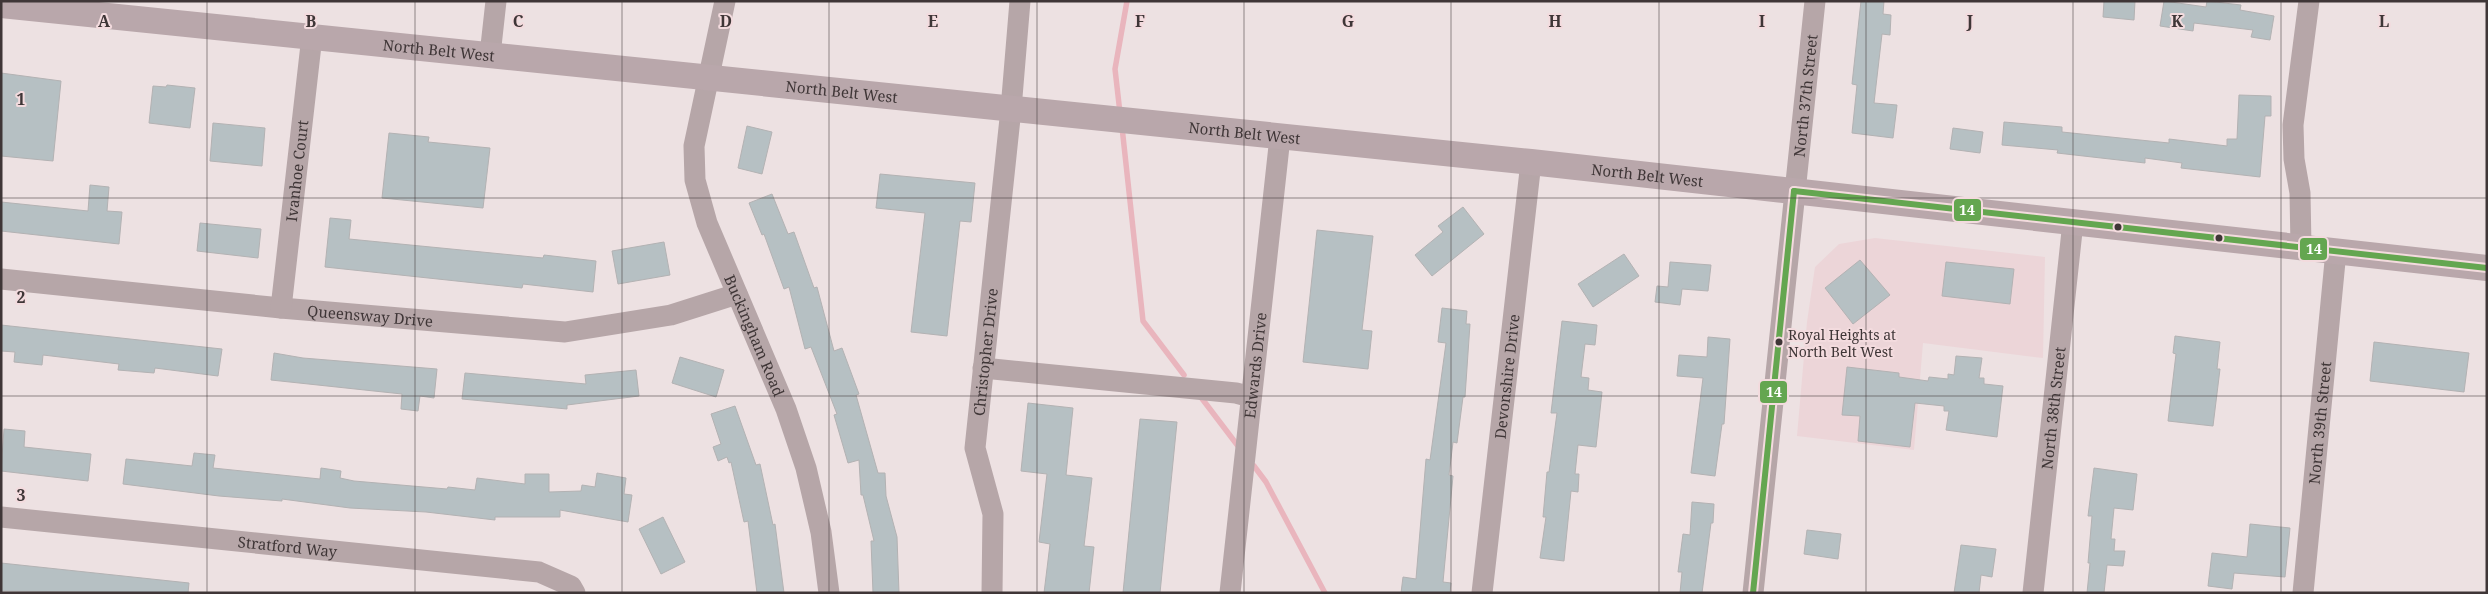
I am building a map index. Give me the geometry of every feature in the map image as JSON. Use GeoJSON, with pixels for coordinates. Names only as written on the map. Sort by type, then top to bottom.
{"type":"FeatureCollection","features":[{"type":"Feature","properties":{"kind":"main road","name":"North Belt West"},"geometry":{"type":"LineString","coordinates":[[1,5],[1280,138],[1531,162],[2487,268]]}},
{"type":"Feature","properties":{"kind":"street"},"geometry":{"type":"LineString","coordinates":[[490,55],[496,1]]}},
{"type":"Feature","properties":{"kind":"street","name":"Buckingham Road"},"geometry":{"type":"LineString","coordinates":[[725,1],[694,146],[695,180],[707,223],[786,409],[806,468],[821,532],[829,593]]}},
{"type":"Feature","properties":{"kind":"street","name":"Christopher Drive"},"geometry":{"type":"LineString","coordinates":[[992,593],[994,514],[975,448],[1011,110],[1020,1]]}},
{"type":"Feature","properties":{"kind":"street","name":"North 37th Street"},"geometry":{"type":"LineString","coordinates":[[1753,593],[1815,1]]}},
{"type":"Feature","properties":{"kind":"street"},"geometry":{"type":"LineString","coordinates":[[2301,247],[2300,193],[2294,159],[2294,124],[2309,1]]}},
{"type":"Feature","properties":{"kind":"street","name":"Ivanhoe Court"},"geometry":{"type":"LineString","coordinates":[[281,308],[312,36]]}},
{"type":"Feature","properties":{"kind":"street","name":"Edwards Drive"},"geometry":{"type":"LineString","coordinates":[[1230,593],[1280,138]]}},
{"type":"Feature","properties":{"kind":"street","name":"Devonshire Drive"},"geometry":{"type":"LineString","coordinates":[[1482,593],[1531,162]]}},
{"type":"Feature","properties":{"kind":"street","name":"North 38th Street"},"geometry":{"type":"LineString","coordinates":[[2033,593],[2073,222]]}},
{"type":"Feature","properties":{"kind":"street","name":"North 39th Street"},"geometry":{"type":"LineString","coordinates":[[2303,593],[2336,252]]}},
{"type":"Feature","properties":{"kind":"street","name":"Queensway Drive"},"geometry":{"type":"LineString","coordinates":[[1,279],[281,308],[565,332],[671,315],[737,294]]}},
{"type":"Feature","properties":{"kind":"street"},"geometry":{"type":"LineString","coordinates":[[983,368],[1236,393],[1251,397]]}},
{"type":"Feature","properties":{"kind":"street","name":"Stratford Way"},"geometry":{"type":"LineString","coordinates":[[1,516],[539,572],[573,589]]}},
{"type":"Feature","properties":{"kind":"shaded area"},"geometry":{"type":"Polygon","coordinates":[[[1875,238],[2045,257],[2043,358],[1923,343],[1914,450],[1797,436],[1807,322],[1815,267],[1839,244],[1875,238]]]}},
{"type":"Feature","properties":{"kind":"building"},"geometry":{"type":"Polygon","coordinates":[[[1861,1],[1884,1],[1883,14],[1891,15],[1890,35],[1882,34],[1874,103],[1897,105],[1893,138],[1852,133],[1857,85],[1852,84],[1861,1]]]}},
{"type":"Feature","properties":{"kind":"building"},"geometry":{"type":"Polygon","coordinates":[[[2104,1],[2135,1],[2134,20],[2103,17],[2104,1]]]}},
{"type":"Feature","properties":{"kind":"building"},"geometry":{"type":"Polygon","coordinates":[[[2164,1],[2206,7],[2207,1],[2241,5],[2240,10],[2274,16],[2270,40],[2251,37],[2253,30],[2194,23],[2193,31],[2160,26],[2164,1]]]}},
{"type":"Feature","properties":{"kind":"building"},"geometry":{"type":"Polygon","coordinates":[[[1,73],[61,81],[53,161],[1,156],[1,73]]]}},
{"type":"Feature","properties":{"kind":"building"},"geometry":{"type":"Polygon","coordinates":[[[167,85],[195,88],[190,128],[149,123],[153,86],[166,87],[167,85]]]}},
{"type":"Feature","properties":{"kind":"building"},"geometry":{"type":"Polygon","coordinates":[[[2239,95],[2271,96],[2271,116],[2265,116],[2260,177],[2181,168],[2182,163],[2145,158],[2145,163],[2057,153],[2058,150],[2002,145],[2004,122],[2062,127],[2062,132],[2169,143],[2169,139],[2227,146],[2227,139],[2237,139],[2239,95]]]}},
{"type":"Feature","properties":{"kind":"building"},"geometry":{"type":"Polygon","coordinates":[[[213,123],[265,128],[262,166],[210,161],[213,123]]]}},
{"type":"Feature","properties":{"kind":"building"},"geometry":{"type":"Polygon","coordinates":[[[747,126],[772,132],[762,174],[738,168],[747,126]]]}},
{"type":"Feature","properties":{"kind":"building"},"geometry":{"type":"Polygon","coordinates":[[[1953,128],[1983,132],[1980,153],[1950,149],[1953,128]]]}},
{"type":"Feature","properties":{"kind":"building"},"geometry":{"type":"Polygon","coordinates":[[[389,133],[429,137],[428,142],[490,148],[483,208],[382,198],[389,133]]]}},
{"type":"Feature","properties":{"kind":"building"},"geometry":{"type":"Polygon","coordinates":[[[880,174],[975,183],[971,222],[960,221],[947,336],[911,332],[925,213],[876,208],[880,174]]]}},
{"type":"Feature","properties":{"kind":"building"},"geometry":{"type":"Polygon","coordinates":[[[90,185],[109,187],[107,211],[122,212],[119,244],[1,231],[1,202],[88,211],[90,185]]]}},
{"type":"Feature","properties":{"kind":"building"},"geometry":{"type":"Polygon","coordinates":[[[772,194],[788,234],[794,232],[814,288],[817,287],[834,351],[842,348],[859,394],[856,395],[878,473],[885,473],[886,496],[897,537],[899,593],[873,593],[871,541],[874,541],[863,495],[861,495],[859,460],[848,463],[834,415],[837,414],[811,347],[805,349],[789,287],[784,289],[764,234],[762,235],[749,203],[772,194]]]}},
{"type":"Feature","properties":{"kind":"building"},"geometry":{"type":"Polygon","coordinates":[[[1463,207],[1484,234],[1432,276],[1415,255],[1443,232],[1438,226],[1463,207]]]}},
{"type":"Feature","properties":{"kind":"building"},"geometry":{"type":"Polygon","coordinates":[[[330,218],[351,220],[349,239],[543,258],[544,255],[596,261],[593,292],[523,284],[522,288],[325,267],[330,218]]]}},
{"type":"Feature","properties":{"kind":"building"},"geometry":{"type":"Polygon","coordinates":[[[200,223],[261,229],[258,258],[197,251],[200,223]]]}},
{"type":"Feature","properties":{"kind":"building"},"geometry":{"type":"Polygon","coordinates":[[[1317,230],[1373,236],[1362,330],[1372,331],[1368,369],[1303,362],[1317,230]]]}},
{"type":"Feature","properties":{"kind":"building"},"geometry":{"type":"Polygon","coordinates":[[[664,242],[670,275],[618,284],[612,251],[664,242]]]}},
{"type":"Feature","properties":{"kind":"building"},"geometry":{"type":"Polygon","coordinates":[[[1624,254],[1639,276],[1593,307],[1578,284],[1624,254]]]}},
{"type":"Feature","properties":{"kind":"building"},"geometry":{"type":"Polygon","coordinates":[[[1860,260],[1890,295],[1853,324],[1825,288],[1860,260]]]}},
{"type":"Feature","properties":{"kind":"building"},"geometry":{"type":"Polygon","coordinates":[[[1670,262],[1711,265],[1708,291],[1682,289],[1680,305],[1655,302],[1657,286],[1668,287],[1670,262]]]}},
{"type":"Feature","properties":{"kind":"building"},"geometry":{"type":"Polygon","coordinates":[[[1946,262],[2014,269],[2010,304],[1942,296],[1946,262]]]}},
{"type":"Feature","properties":{"kind":"building"},"geometry":{"type":"Polygon","coordinates":[[[1442,308],[1467,311],[1466,324],[1470,324],[1465,397],[1463,397],[1457,443],[1453,442],[1449,475],[1453,476],[1443,582],[1451,583],[1450,593],[1401,593],[1403,577],[1416,579],[1426,459],[1430,460],[1446,343],[1438,342],[1442,308]]]}},
{"type":"Feature","properties":{"kind":"building"},"geometry":{"type":"Polygon","coordinates":[[[1562,321],[1597,325],[1595,345],[1585,344],[1581,377],[1589,378],[1588,390],[1602,392],[1596,447],[1578,445],[1575,474],[1579,474],[1578,492],[1571,491],[1564,561],[1540,558],[1546,517],[1543,517],[1547,472],[1549,472],[1557,413],[1551,413],[1562,321]]]}},
{"type":"Feature","properties":{"kind":"building"},"geometry":{"type":"Polygon","coordinates":[[[1,325],[222,349],[218,376],[155,368],[154,373],[118,370],[119,364],[43,355],[42,365],[14,362],[15,352],[1,351],[1,325]]]}},
{"type":"Feature","properties":{"kind":"building"},"geometry":{"type":"Polygon","coordinates":[[[2175,336],[2220,342],[2217,369],[2220,369],[2213,426],[2168,421],[2176,354],[2173,353],[2175,336]]]}},
{"type":"Feature","properties":{"kind":"building"},"geometry":{"type":"Polygon","coordinates":[[[1708,337],[1730,339],[1724,424],[1722,424],[1715,476],[1691,473],[1703,378],[1677,376],[1679,355],[1707,357],[1708,337]]]}},
{"type":"Feature","properties":{"kind":"building"},"geometry":{"type":"Polygon","coordinates":[[[2374,342],[2469,353],[2464,392],[2370,381],[2374,342]]]}},
{"type":"Feature","properties":{"kind":"building"},"geometry":{"type":"Polygon","coordinates":[[[274,353],[303,358],[437,369],[434,398],[420,396],[418,411],[401,409],[402,394],[271,380],[274,353]]]}},
{"type":"Feature","properties":{"kind":"building"},"geometry":{"type":"Polygon","coordinates":[[[1956,356],[1982,358],[1979,378],[1984,378],[1984,384],[2003,386],[1997,437],[1946,430],[1949,411],[1944,411],[1944,406],[1915,403],[1910,447],[1858,441],[1860,416],[1842,415],[1847,367],[1899,373],[1899,377],[1928,381],[1929,377],[1948,379],[1948,374],[1954,375],[1956,356]]]}},
{"type":"Feature","properties":{"kind":"building"},"geometry":{"type":"Polygon","coordinates":[[[680,357],[724,370],[716,397],[672,383],[680,357]]]}},
{"type":"Feature","properties":{"kind":"building"},"geometry":{"type":"Polygon","coordinates":[[[636,370],[639,396],[567,405],[567,409],[462,399],[465,373],[586,384],[585,375],[636,370]]]}},
{"type":"Feature","properties":{"kind":"building"},"geometry":{"type":"Polygon","coordinates":[[[1028,403],[1073,408],[1066,475],[1092,478],[1084,546],[1094,547],[1089,593],[1044,593],[1050,544],[1039,542],[1047,474],[1021,471],[1028,403]]]}},
{"type":"Feature","properties":{"kind":"building"},"geometry":{"type":"Polygon","coordinates":[[[735,406],[756,465],[760,464],[773,525],[775,524],[784,593],[757,593],[748,521],[744,522],[731,462],[729,463],[727,457],[718,461],[713,447],[721,444],[711,414],[735,406]]]}},
{"type":"Feature","properties":{"kind":"building"},"geometry":{"type":"Polygon","coordinates":[[[1140,419],[1177,422],[1160,593],[1123,593],[1140,419]]]}},
{"type":"Feature","properties":{"kind":"building"},"geometry":{"type":"Polygon","coordinates":[[[4,429],[25,431],[24,447],[91,454],[88,481],[1,471],[4,429]]]}},
{"type":"Feature","properties":{"kind":"building"},"geometry":{"type":"Polygon","coordinates":[[[194,453],[215,455],[213,468],[320,479],[321,468],[341,471],[340,478],[354,481],[447,489],[448,487],[475,490],[477,478],[525,484],[525,474],[549,474],[549,492],[581,491],[582,485],[595,487],[597,473],[626,478],[624,494],[632,495],[628,522],[560,510],[560,517],[495,517],[495,520],[426,512],[350,508],[282,499],[282,501],[219,496],[123,484],[126,459],[192,466],[194,453]]]}},
{"type":"Feature","properties":{"kind":"building"},"geometry":{"type":"Polygon","coordinates":[[[2094,468],[2137,474],[2133,510],[2114,508],[2111,539],[2115,539],[2114,551],[2125,551],[2123,566],[2107,565],[2104,593],[2087,593],[2092,516],[2088,516],[2094,468]]]}},
{"type":"Feature","properties":{"kind":"building"},"geometry":{"type":"Polygon","coordinates":[[[1692,502],[1714,504],[1713,523],[1711,523],[1702,593],[1680,593],[1682,572],[1678,572],[1683,534],[1690,535],[1692,502]]]}},
{"type":"Feature","properties":{"kind":"building"},"geometry":{"type":"Polygon","coordinates":[[[663,517],[685,562],[661,574],[639,529],[663,517]]]}},
{"type":"Feature","properties":{"kind":"building"},"geometry":{"type":"Polygon","coordinates":[[[2250,524],[2290,528],[2285,577],[2234,573],[2232,589],[2208,586],[2212,553],[2247,557],[2250,524]]]}},
{"type":"Feature","properties":{"kind":"building"},"geometry":{"type":"Polygon","coordinates":[[[1807,530],[1841,534],[1838,559],[1804,554],[1807,530]]]}},
{"type":"Feature","properties":{"kind":"building"},"geometry":{"type":"Polygon","coordinates":[[[1961,545],[1996,549],[1992,577],[1981,575],[1979,593],[1954,593],[1961,545]]]}},
{"type":"Feature","properties":{"kind":"building"},"geometry":{"type":"Polygon","coordinates":[[[1,563],[189,583],[188,593],[1,591],[1,563]]]}},
{"type":"Feature","properties":{"kind":"waterway"},"geometry":{"type":"LineString","coordinates":[[1120,113],[1115,69],[1127,1]]}},
{"type":"Feature","properties":{"kind":"waterway"},"geometry":{"type":"LineString","coordinates":[[1122,127],[1143,321],[1184,375]]}},
{"type":"Feature","properties":{"kind":"waterway"},"geometry":{"type":"LineString","coordinates":[[1200,396],[1238,446]]}},
{"type":"Feature","properties":{"kind":"waterway"},"geometry":{"type":"LineString","coordinates":[[1254,466],[1266,482],[1325,593]]}},
{"type":"Feature","properties":{"kind":"transit line","name":"14"},"geometry":{"type":"LineString","coordinates":[[1794,191],[2487,268]]}},
{"type":"Feature","properties":{"kind":"transit line","name":"14"},"geometry":{"type":"LineString","coordinates":[[1753,593],[1794,191]]}},
{"type":"Feature","properties":{"kind":"place","name":"Royal Heights at North Belt West"},"geometry":{"type":"Point","coordinates":[1779,342]}}]}
